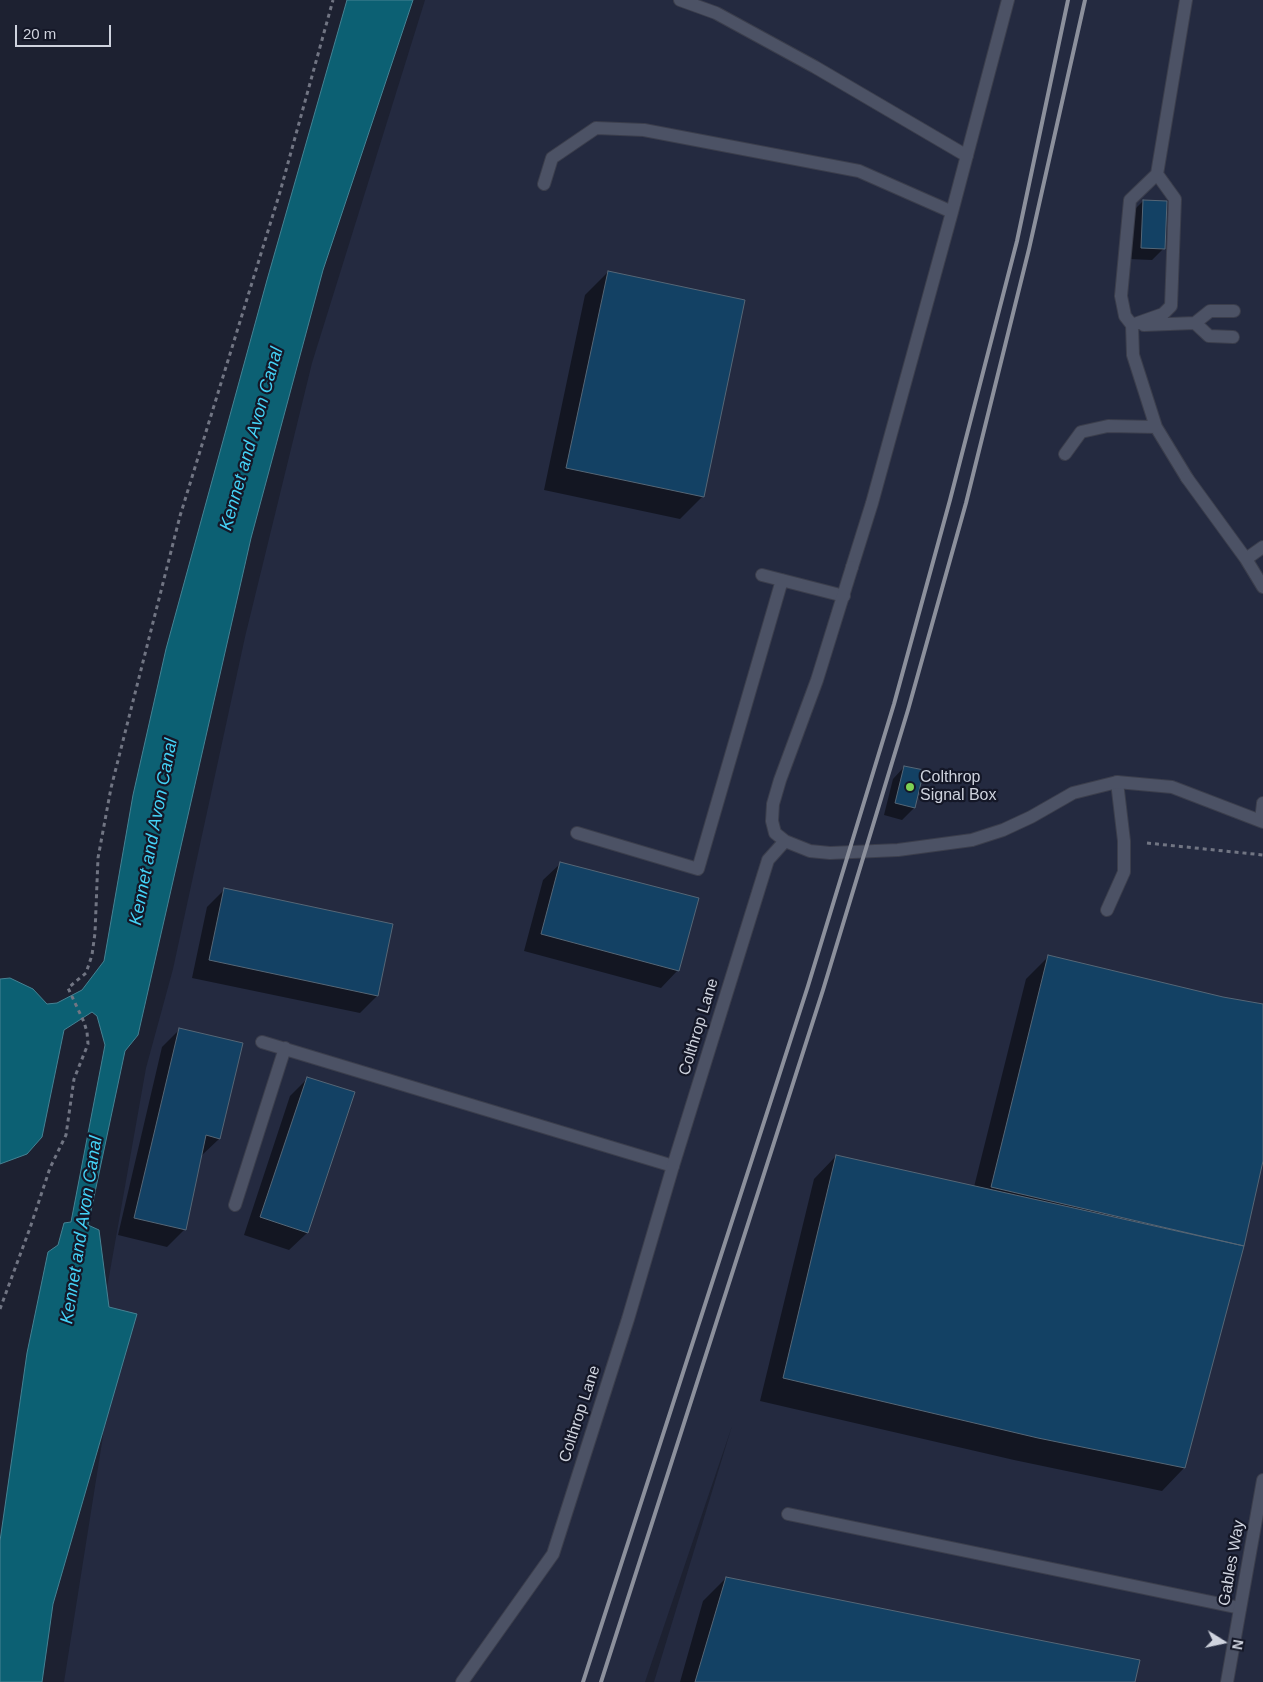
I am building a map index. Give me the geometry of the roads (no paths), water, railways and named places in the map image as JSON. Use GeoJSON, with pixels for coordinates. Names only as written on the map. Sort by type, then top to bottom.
{"type":"FeatureCollection","features":[{"type":"Feature","properties":{"kind":"street"},"geometry":{"type":"LineString","coordinates":[[680,0],[716,13],[815,67],[967,156]]}},
{"type":"Feature","properties":{"kind":"street"},"geometry":{"type":"LineString","coordinates":[[1008,0],[872,503],[817,680],[773,804],[772,821],[775,832],[785,841],[810,851],[830,853],[906,849],[972,840],[1024,821],[1073,793],[1117,782],[1172,787],[1262,822],[1263,803]]}},
{"type":"Feature","properties":{"kind":"street"},"geometry":{"type":"LineString","coordinates":[[1186,0],[1157,174],[1130,200],[1121,296],[1125,316],[1132,325],[1133,355],[1156,427],[1187,478],[1246,559],[1263,587]]}},
{"type":"Feature","properties":{"kind":"street"},"geometry":{"type":"LineString","coordinates":[[544,184],[552,158],[596,128],[644,130],[859,171],[952,212]]}},
{"type":"Feature","properties":{"kind":"street"},"geometry":{"type":"LineString","coordinates":[[1132,325],[1163,314],[1171,306],[1175,199],[1157,174]]}},
{"type":"Feature","properties":{"kind":"street"},"geometry":{"type":"LineString","coordinates":[[1132,325],[1195,322],[1210,311],[1234,311]]}},
{"type":"Feature","properties":{"kind":"street"},"geometry":{"type":"LineString","coordinates":[[1195,322],[1209,336],[1233,337]]}},
{"type":"Feature","properties":{"kind":"street"},"geometry":{"type":"LineString","coordinates":[[1065,454],[1081,432],[1108,426],[1156,427]]}},
{"type":"Feature","properties":{"kind":"street"},"geometry":{"type":"LineString","coordinates":[[1246,559],[1263,547]]}},
{"type":"Feature","properties":{"kind":"street"},"geometry":{"type":"LineString","coordinates":[[762,575],[844,596]]}},
{"type":"Feature","properties":{"kind":"street"},"geometry":{"type":"LineString","coordinates":[[577,833],[698,869],[782,580]]}},
{"type":"Feature","properties":{"kind":"street"},"geometry":{"type":"LineString","coordinates":[[1107,910],[1124,872],[1124,840],[1117,782]]}},
{"type":"Feature","properties":{"kind":"street","name":"Colthrop Lane"},"geometry":{"type":"LineString","coordinates":[[462,1682],[553,1554],[628,1319],[672,1166],[768,860],[785,841]]}},
{"type":"Feature","properties":{"kind":"street"},"geometry":{"type":"LineString","coordinates":[[262,1042],[672,1166]]}},
{"type":"Feature","properties":{"kind":"street"},"geometry":{"type":"LineString","coordinates":[[235,1205],[285,1048]]}},
{"type":"Feature","properties":{"kind":"street","name":"Gables Way"},"geometry":{"type":"LineString","coordinates":[[1226,1682],[1263,1480]]}},
{"type":"Feature","properties":{"kind":"street"},"geometry":{"type":"LineString","coordinates":[[788,1514],[1240,1608]]}},
{"type":"Feature","properties":{"kind":"water","name":"Kennet and Avon Canal"},"geometry":{"type":"Polygon","coordinates":[[[347,0],[413,0],[323,270],[251,538],[138,1035],[125,1051],[88,1225],[99,1230],[109,1307],[137,1314],[53,1604],[42,1682],[0,1682],[0,1541],[27,1353],[48,1252],[58,1245],[64,1223],[71,1222],[105,1045],[97,1016],[92,1012],[64,1030],[42,1137],[27,1154],[0,1164],[0,979],[10,978],[33,989],[47,1004],[57,1003],[82,990],[104,961],[133,795],[166,649],[267,280],[347,0]]]}},
{"type":"Feature","properties":{"kind":"railway"},"geometry":{"type":"LineString","coordinates":[[583,1682],[808,986],[894,704],[950,500],[1017,241],[1068,0]]}},
{"type":"Feature","properties":{"kind":"railway"},"geometry":{"type":"LineString","coordinates":[[601,1682],[823,990],[908,710],[966,503],[1029,249],[1085,0]]}},
{"type":"Feature","properties":{"kind":"place","name":"Colthrop Signal Box"},"geometry":{"type":"Point","coordinates":[910,787]}}]}
